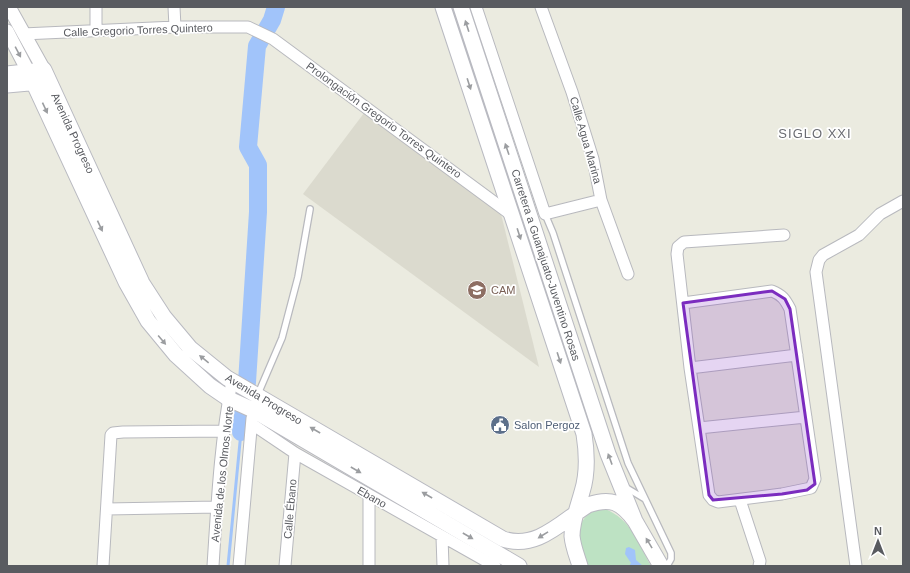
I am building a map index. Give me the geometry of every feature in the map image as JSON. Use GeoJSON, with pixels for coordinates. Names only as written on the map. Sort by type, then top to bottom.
{"type":"FeatureCollection","features":[{"type":"Feature","properties":{"kind":"main road","name":"Carretera a Guanajuato-Juventino Rosas"},"geometry":{"type":"LineString","coordinates":[[443,7],[584,434],[586,466],[583,490],[575,513],[572,537],[580,566]]}},
{"type":"Feature","properties":{"kind":"main road","name":"Carretera a Guanajuato-Juventino Rosas"},"geometry":{"type":"LineString","coordinates":[[461,7],[599,428],[618,482],[635,521]]}},
{"type":"Feature","properties":{"kind":"main road"},"geometry":{"type":"LineString","coordinates":[[7,74],[31,78]]}},
{"type":"Feature","properties":{"kind":"main road"},"geometry":{"type":"LineString","coordinates":[[7,86],[46,75]]}},
{"type":"Feature","properties":{"kind":"main road","name":"Avenida Progreso"},"geometry":{"type":"LineString","coordinates":[[46,75],[142,283],[153,302],[190,348],[234,382],[253,406],[443,529],[520,566]]}},
{"type":"Feature","properties":{"kind":"main road","name":"Avenida Progreso"},"geometry":{"type":"LineString","coordinates":[[31,78],[140,309],[161,339],[210,386],[230,399],[253,406],[452,509],[503,539],[520,542],[538,539],[575,513],[588,505],[597,502],[612,502],[625,508],[635,521]]}},
{"type":"Feature","properties":{"kind":"main road"},"geometry":{"type":"LineString","coordinates":[[443,529],[452,509]]}},
{"type":"Feature","properties":{"kind":"main road"},"geometry":{"type":"LineString","coordinates":[[635,521],[661,566]]}},
{"type":"Feature","properties":{"kind":"street","name":"Avenida Progreso"},"geometry":{"type":"LineString","coordinates":[[9,7],[46,75]]}},
{"type":"Feature","properties":{"kind":"street"},"geometry":{"type":"LineString","coordinates":[[96,7],[96,30]]}},
{"type":"Feature","properties":{"kind":"street"},"geometry":{"type":"LineString","coordinates":[[174,7],[175,28]]}},
{"type":"Feature","properties":{"kind":"street"},"geometry":{"type":"LineString","coordinates":[[476,7],[545,214],[601,200]]}},
{"type":"Feature","properties":{"kind":"street","name":"Calle Agua Marina"},"geometry":{"type":"LineString","coordinates":[[541,7],[586,136],[596,171],[601,200],[628,274]]}},
{"type":"Feature","properties":{"kind":"street","name":"Calle Gregorio Torres Quintero"},"geometry":{"type":"LineString","coordinates":[[23,34],[96,30],[252,28]]}},
{"type":"Feature","properties":{"kind":"street","name":"Prolongación Gregorio Torres Quintero"},"geometry":{"type":"LineString","coordinates":[[252,28],[274,39],[513,216]]}},
{"type":"Feature","properties":{"kind":"street","name":"Avenida Progreso"},"geometry":{"type":"LineString","coordinates":[[7,31],[31,78]]}},
{"type":"Feature","properties":{"kind":"street"},"geometry":{"type":"LineString","coordinates":[[856,566],[816,272],[819,260],[824,255],[859,235],[880,214],[903,201]]}},
{"type":"Feature","properties":{"kind":"street"},"geometry":{"type":"LineString","coordinates":[[683,303],[772,291],[780,294],[786,300],[790,309],[815,479],[812,488],[782,494],[718,502],[713,500],[709,495],[690,368],[677,254],[681,244],[784,235]]}},
{"type":"Feature","properties":{"kind":"street"},"geometry":{"type":"LineString","coordinates":[[690,368],[797,355]]}},
{"type":"Feature","properties":{"kind":"street","name":"Avenida de los Olmos Norte"},"geometry":{"type":"LineString","coordinates":[[214,566],[217,507],[224,431],[234,382]]}},
{"type":"Feature","properties":{"kind":"street"},"geometry":{"type":"LineString","coordinates":[[239,566],[253,406]]}},
{"type":"Feature","properties":{"kind":"street","name":"Ebano"},"geometry":{"type":"LineString","coordinates":[[253,406],[295,453],[369,495],[443,529],[495,566]]}},
{"type":"Feature","properties":{"kind":"street"},"geometry":{"type":"LineString","coordinates":[[699,428],[806,416]]}},
{"type":"Feature","properties":{"kind":"street"},"geometry":{"type":"LineString","coordinates":[[103,566],[107,509],[109,438],[113,433],[224,431]]}},
{"type":"Feature","properties":{"kind":"street","name":"Calle Ébano"},"geometry":{"type":"LineString","coordinates":[[284,566],[295,453]]}},
{"type":"Feature","properties":{"kind":"street"},"geometry":{"type":"LineString","coordinates":[[369,495],[369,566]]}},
{"type":"Feature","properties":{"kind":"street"},"geometry":{"type":"LineString","coordinates":[[740,500],[760,561],[760,566]]}},
{"type":"Feature","properties":{"kind":"street"},"geometry":{"type":"LineString","coordinates":[[107,509],[217,507]]}},
{"type":"Feature","properties":{"kind":"street"},"geometry":{"type":"LineString","coordinates":[[443,529],[443,566]]}},
{"type":"Feature","properties":{"kind":"lane"},"geometry":{"type":"LineString","coordinates":[[253,406],[282,338],[298,277],[310,209]]}},
{"type":"Feature","properties":{"kind":"lane"},"geometry":{"type":"LineString","coordinates":[[545,214],[553,233],[628,463],[671,552],[671,559],[667,566]]}},
{"type":"Feature","properties":{"kind":"lane"},"geometry":{"type":"LineString","coordinates":[[618,482],[646,499]]}},
{"type":"Feature","properties":{"kind":"highlighted area"},"geometry":{"type":"Polygon","coordinates":[[[772,291],[785,299],[790,309],[815,484],[807,490],[782,494],[713,500],[709,495],[683,303],[772,291]]]}},
{"type":"Feature","properties":{"kind":"shaded area","name":"CAM"},"geometry":{"type":"Polygon","coordinates":[[[364,113],[501,214],[539,367],[303,194],[364,113]]]}},
{"type":"Feature","properties":{"kind":"green space"},"geometry":{"type":"Polygon","coordinates":[[[605,509],[614,513],[628,525],[638,540],[651,566],[586,566],[578,547],[580,525],[592,512],[605,509]]]}},
{"type":"Feature","properties":{"kind":"water"},"geometry":{"type":"Polygon","coordinates":[[[629,547],[635,550],[636,560],[643,566],[629,566],[631,563],[625,554],[626,548],[629,547]]]}},
{"type":"Feature","properties":{"kind":"waterway"},"geometry":{"type":"LineString","coordinates":[[241,432],[247,382],[258,212],[258,165],[248,147],[257,46],[272,20],[276,7]]}},
{"type":"Feature","properties":{"kind":"waterway"},"geometry":{"type":"LineString","coordinates":[[228,566],[241,432]]}},
{"type":"Feature","properties":{"kind":"place","name":"CAM"},"geometry":{"type":"Point","coordinates":[477,290]}},
{"type":"Feature","properties":{"kind":"place","name":"Salon Pergoz"},"geometry":{"type":"Point","coordinates":[500,425]}},
{"type":"Feature","properties":{"kind":"district","name":"SIGLO XXI"},"geometry":{"type":"Point","coordinates":[815,133]}}]}
